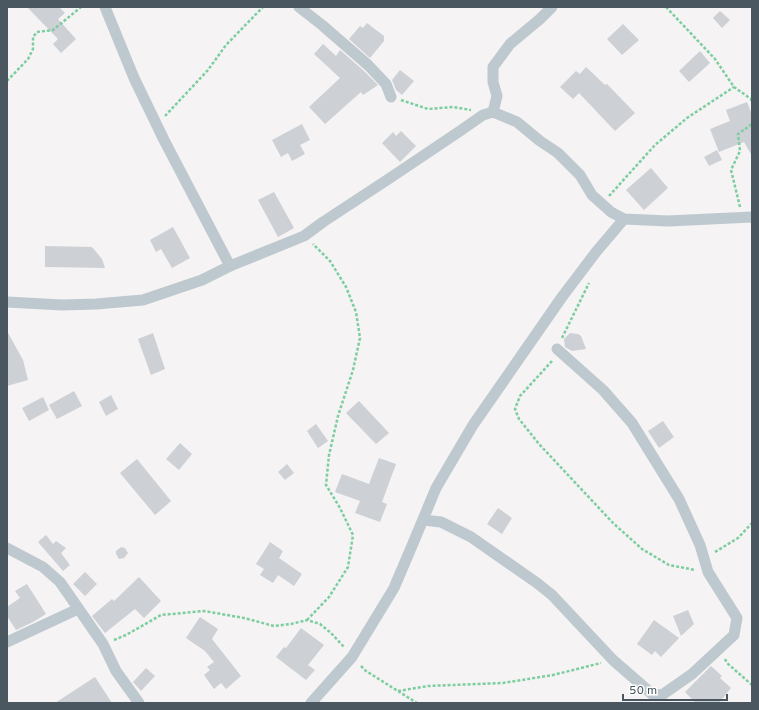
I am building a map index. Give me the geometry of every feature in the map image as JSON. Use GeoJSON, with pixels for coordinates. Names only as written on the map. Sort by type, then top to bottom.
{"type":"FeatureCollection","features":[{"type":"Feature","properties":{"kind":"street"},"geometry":{"type":"LineString","coordinates":[[105,7],[132,73],[164,140],[230,266]]}},
{"type":"Feature","properties":{"kind":"street"},"geometry":{"type":"LineString","coordinates":[[299,7],[368,65],[386,84],[391,97]]}},
{"type":"Feature","properties":{"kind":"street"},"geometry":{"type":"LineString","coordinates":[[7,302],[62,305],[143,300],[202,280],[230,266],[304,236],[488,114],[497,96],[493,82],[493,67],[510,44],[552,7]]}},
{"type":"Feature","properties":{"kind":"street"},"geometry":{"type":"LineString","coordinates":[[488,114],[517,122],[540,141],[558,153],[580,175],[592,195],[611,212],[624,219],[668,221],[747,218]]}},
{"type":"Feature","properties":{"kind":"street"},"geometry":{"type":"LineString","coordinates":[[311,703],[352,656],[394,588],[436,488],[473,425],[567,290],[624,219]]}},
{"type":"Feature","properties":{"kind":"street"},"geometry":{"type":"LineString","coordinates":[[423,520],[441,522],[471,537],[537,583],[552,595],[613,660],[652,694],[662,695],[692,674],[719,647],[734,635],[737,618],[708,572],[700,545],[679,499],[632,423],[603,390],[558,348]]}},
{"type":"Feature","properties":{"kind":"street"},"geometry":{"type":"LineString","coordinates":[[7,548],[43,567],[60,582],[103,644],[116,671],[139,703]]}},
{"type":"Feature","properties":{"kind":"street"},"geometry":{"type":"LineString","coordinates":[[7,642],[78,609]]}},
{"type":"Feature","properties":{"kind":"path"},"geometry":{"type":"LineString","coordinates":[[7,82],[28,59],[33,49],[33,37],[37,32],[53,30],[81,7]]}},
{"type":"Feature","properties":{"kind":"path"},"geometry":{"type":"LineString","coordinates":[[157,123],[169,113],[208,70],[226,45],[263,7]]}},
{"type":"Feature","properties":{"kind":"path"},"geometry":{"type":"LineString","coordinates":[[666,7],[715,59],[734,87],[750,99],[752,103]]}},
{"type":"Feature","properties":{"kind":"path"},"geometry":{"type":"LineString","coordinates":[[602,204],[654,145],[687,118],[734,87]]}},
{"type":"Feature","properties":{"kind":"path"},"geometry":{"type":"LineString","coordinates":[[391,97],[428,109],[453,107],[488,114]]}},
{"type":"Feature","properties":{"kind":"path"},"geometry":{"type":"LineString","coordinates":[[747,218],[731,170],[740,151],[738,134],[752,124]]}},
{"type":"Feature","properties":{"kind":"path"},"geometry":{"type":"LineString","coordinates":[[304,236],[330,261],[346,287],[356,312],[360,338],[353,370],[338,416],[329,455],[326,484],[353,535],[348,567],[329,597],[307,620]]}},
{"type":"Feature","properties":{"kind":"path"},"geometry":{"type":"LineString","coordinates":[[592,277],[553,359],[520,396],[515,409],[519,419],[539,444],[613,523],[642,549],[668,565],[708,572]]}},
{"type":"Feature","properties":{"kind":"path"},"geometry":{"type":"LineString","coordinates":[[704,559],[738,538],[752,523]]}},
{"type":"Feature","properties":{"kind":"path"},"geometry":{"type":"LineString","coordinates":[[103,644],[126,635],[161,616],[204,611],[274,626],[307,620],[320,624],[332,633],[366,671],[417,703]]}},
{"type":"Feature","properties":{"kind":"path"},"geometry":{"type":"LineString","coordinates":[[719,647],[727,663],[752,685]]}},
{"type":"Feature","properties":{"kind":"path"},"geometry":{"type":"LineString","coordinates":[[398,692],[428,686],[503,684],[553,675],[613,660]]}},
{"type":"Feature","properties":{"kind":"building"},"geometry":{"type":"Polygon","coordinates":[[[27,7],[59,7],[65,13],[58,19],[76,39],[61,53],[53,44],[58,39],[27,7]]]}},
{"type":"Feature","properties":{"kind":"building"},"geometry":{"type":"Polygon","coordinates":[[[720,11],[730,20],[722,28],[713,18],[720,11]]]}},
{"type":"Feature","properties":{"kind":"building"},"geometry":{"type":"Polygon","coordinates":[[[367,23],[384,36],[384,41],[370,58],[349,39],[360,26],[363,28],[367,23]]]}},
{"type":"Feature","properties":{"kind":"building"},"geometry":{"type":"Polygon","coordinates":[[[623,24],[639,40],[622,55],[607,39],[623,24]]]}},
{"type":"Feature","properties":{"kind":"building"},"geometry":{"type":"Polygon","coordinates":[[[323,44],[336,56],[340,50],[378,85],[363,95],[361,92],[325,124],[309,107],[340,78],[314,54],[323,44]]]}},
{"type":"Feature","properties":{"kind":"building"},"geometry":{"type":"Polygon","coordinates":[[[700,51],[710,63],[689,82],[679,71],[700,51]]]}},
{"type":"Feature","properties":{"kind":"building"},"geometry":{"type":"Polygon","coordinates":[[[586,67],[605,85],[607,84],[635,113],[615,131],[579,93],[573,99],[560,87],[576,71],[580,74],[586,67]]]}},
{"type":"Feature","properties":{"kind":"building"},"geometry":{"type":"Polygon","coordinates":[[[400,70],[414,81],[402,95],[396,90],[392,80],[400,70]]]}},
{"type":"Feature","properties":{"kind":"building"},"geometry":{"type":"Polygon","coordinates":[[[747,102],[752,115],[752,156],[744,142],[719,152],[710,129],[730,121],[726,110],[747,102]]]}},
{"type":"Feature","properties":{"kind":"building"},"geometry":{"type":"Polygon","coordinates":[[[302,124],[310,140],[300,145],[305,154],[292,161],[288,153],[281,157],[272,140],[302,124]]]}},
{"type":"Feature","properties":{"kind":"building"},"geometry":{"type":"Polygon","coordinates":[[[401,131],[416,146],[400,162],[382,143],[393,132],[396,136],[401,131]]]}},
{"type":"Feature","properties":{"kind":"building"},"geometry":{"type":"Polygon","coordinates":[[[717,150],[722,160],[709,166],[704,157],[717,150]]]}},
{"type":"Feature","properties":{"kind":"building"},"geometry":{"type":"Polygon","coordinates":[[[651,168],[668,188],[644,210],[626,190],[651,168]]]}},
{"type":"Feature","properties":{"kind":"building"},"geometry":{"type":"Polygon","coordinates":[[[274,192],[294,228],[278,237],[258,200],[274,192]]]}},
{"type":"Feature","properties":{"kind":"building"},"geometry":{"type":"Polygon","coordinates":[[[173,227],[190,258],[172,268],[161,249],[156,252],[150,240],[173,227]]]}},
{"type":"Feature","properties":{"kind":"building"},"geometry":{"type":"Polygon","coordinates":[[[45,246],[92,247],[102,259],[105,268],[45,267],[45,246]]]}},
{"type":"Feature","properties":{"kind":"building"},"geometry":{"type":"Polygon","coordinates":[[[7,331],[23,360],[28,380],[7,386],[7,331]]]}},
{"type":"Feature","properties":{"kind":"building"},"geometry":{"type":"Polygon","coordinates":[[[153,333],[165,369],[151,375],[138,339],[153,333]]]}},
{"type":"Feature","properties":{"kind":"building"},"geometry":{"type":"Polygon","coordinates":[[[570,333],[581,336],[586,349],[572,351],[565,347],[564,339],[570,333]]]}},
{"type":"Feature","properties":{"kind":"building"},"geometry":{"type":"Polygon","coordinates":[[[74,391],[82,406],[57,419],[49,405],[74,391]]]}},
{"type":"Feature","properties":{"kind":"building"},"geometry":{"type":"Polygon","coordinates":[[[111,395],[118,409],[106,416],[99,402],[111,395]]]}},
{"type":"Feature","properties":{"kind":"building"},"geometry":{"type":"Polygon","coordinates":[[[43,397],[49,410],[29,421],[22,408],[43,397]]]}},
{"type":"Feature","properties":{"kind":"building"},"geometry":{"type":"Polygon","coordinates":[[[359,401],[389,433],[376,444],[346,413],[359,401]]]}},
{"type":"Feature","properties":{"kind":"building"},"geometry":{"type":"Polygon","coordinates":[[[663,421],[674,437],[659,448],[648,431],[663,421]]]}},
{"type":"Feature","properties":{"kind":"building"},"geometry":{"type":"Polygon","coordinates":[[[316,424],[328,441],[318,448],[307,431],[316,424]]]}},
{"type":"Feature","properties":{"kind":"building"},"geometry":{"type":"Polygon","coordinates":[[[180,443],[192,454],[179,470],[166,459],[180,443]]]}},
{"type":"Feature","properties":{"kind":"building"},"geometry":{"type":"Polygon","coordinates":[[[379,458],[396,464],[382,502],[387,504],[380,522],[355,513],[360,501],[335,492],[342,474],[369,484],[379,458]]]}},
{"type":"Feature","properties":{"kind":"building"},"geometry":{"type":"Polygon","coordinates":[[[137,459],[171,501],[155,515],[120,473],[137,459]]]}},
{"type":"Feature","properties":{"kind":"building"},"geometry":{"type":"Polygon","coordinates":[[[287,464],[294,473],[285,480],[278,472],[287,464]]]}},
{"type":"Feature","properties":{"kind":"building"},"geometry":{"type":"Polygon","coordinates":[[[498,508],[512,518],[502,534],[487,524],[498,508]]]}},
{"type":"Feature","properties":{"kind":"building"},"geometry":{"type":"Polygon","coordinates":[[[46,535],[53,544],[56,541],[66,548],[61,553],[70,565],[63,571],[38,542],[46,535]]]}},
{"type":"Feature","properties":{"kind":"building"},"geometry":{"type":"Polygon","coordinates":[[[270,542],[283,551],[279,558],[302,574],[294,586],[278,575],[273,583],[260,575],[264,569],[256,564],[270,542]]]}},
{"type":"Feature","properties":{"kind":"building"},"geometry":{"type":"Polygon","coordinates":[[[121,547],[125,548],[128,553],[124,558],[119,559],[116,551],[121,547]]]}},
{"type":"Feature","properties":{"kind":"building"},"geometry":{"type":"Polygon","coordinates":[[[85,572],[97,584],[85,596],[73,584],[85,572]]]}},
{"type":"Feature","properties":{"kind":"building"},"geometry":{"type":"Polygon","coordinates":[[[139,577],[161,601],[144,618],[135,609],[105,633],[92,616],[112,599],[114,601],[139,577]]]}},
{"type":"Feature","properties":{"kind":"building"},"geometry":{"type":"Polygon","coordinates":[[[27,584],[46,614],[16,630],[7,616],[7,607],[20,598],[15,591],[27,584]]]}},
{"type":"Feature","properties":{"kind":"building"},"geometry":{"type":"Polygon","coordinates":[[[688,610],[694,624],[681,636],[673,616],[688,610]]]}},
{"type":"Feature","properties":{"kind":"building"},"geometry":{"type":"Polygon","coordinates":[[[200,617],[218,629],[212,639],[241,676],[226,689],[221,683],[214,689],[204,675],[210,670],[207,667],[214,662],[205,651],[186,638],[200,617]]]}},
{"type":"Feature","properties":{"kind":"building"},"geometry":{"type":"Polygon","coordinates":[[[654,620],[679,638],[661,657],[655,651],[652,655],[637,644],[654,620]]]}},
{"type":"Feature","properties":{"kind":"building"},"geometry":{"type":"Polygon","coordinates":[[[301,628],[324,645],[308,665],[315,670],[306,680],[276,657],[284,647],[286,648],[301,628]]]}},
{"type":"Feature","properties":{"kind":"building"},"geometry":{"type":"Polygon","coordinates":[[[711,666],[722,676],[720,678],[731,688],[719,703],[696,703],[685,692],[711,666]]]}},
{"type":"Feature","properties":{"kind":"building"},"geometry":{"type":"Polygon","coordinates":[[[146,668],[155,676],[141,691],[133,682],[146,668]]]}},
{"type":"Feature","properties":{"kind":"building"},"geometry":{"type":"Polygon","coordinates":[[[95,677],[112,703],[55,703],[95,677]]]}}]}
